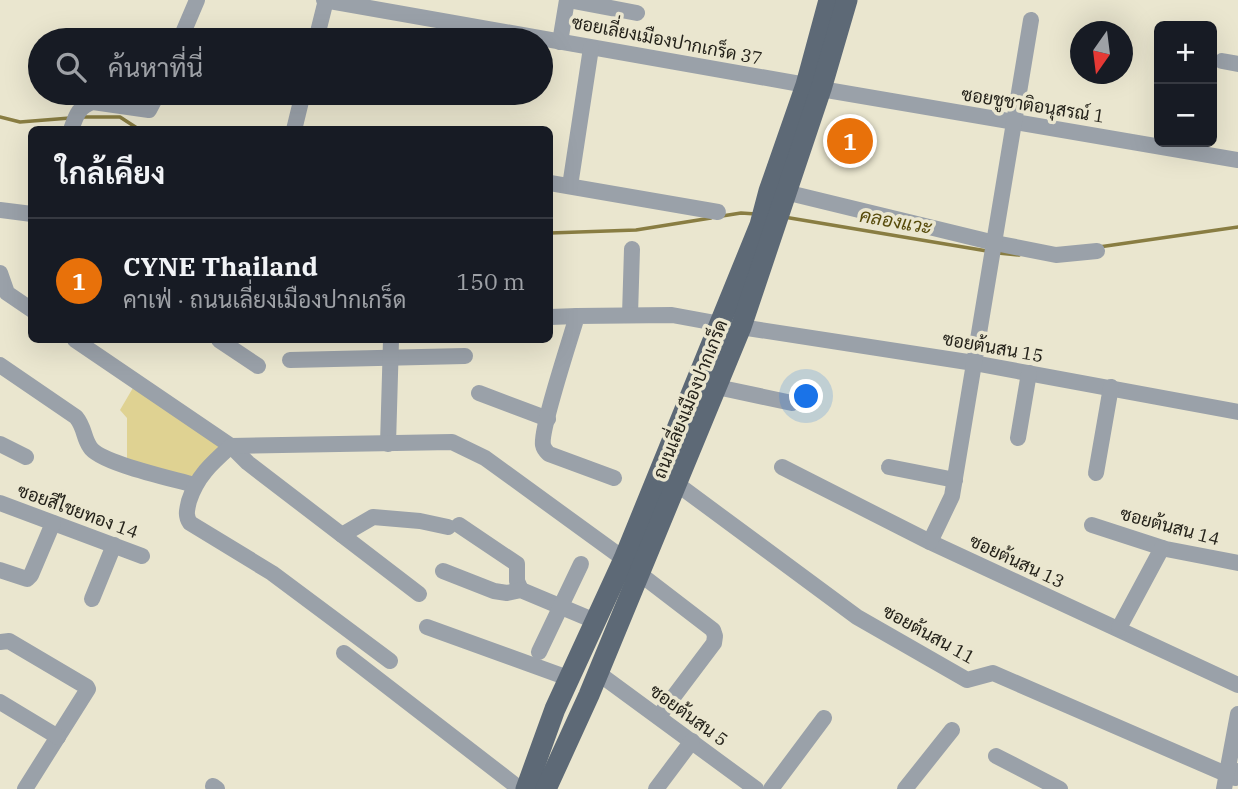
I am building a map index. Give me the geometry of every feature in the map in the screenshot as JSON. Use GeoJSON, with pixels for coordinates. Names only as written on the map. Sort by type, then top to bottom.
{"type":"FeatureCollection","features":[{"type":"Feature","properties":{"kind":"main road","name":"ถนนเลี่ยงเมืองปากเกร็ด"},"geometry":{"type":"LineString","coordinates":[[814,87],[829,0]]}},
{"type":"Feature","properties":{"kind":"main road","name":"ถนนเลี่ยงเมืองปากเกร็ด"},"geometry":{"type":"LineString","coordinates":[[546,789],[598,673],[632,566],[731,325],[847,0]]}},
{"type":"Feature","properties":{"kind":"main road","name":"ถนนเลี่ยงเมืองปากเกร็ด"},"geometry":{"type":"LineString","coordinates":[[518,788],[595,621],[632,566],[677,484],[716,387],[731,325]]}},
{"type":"Feature","properties":{"kind":"main road"},"geometry":{"type":"LineString","coordinates":[[556,789],[589,695]]}},
{"type":"Feature","properties":{"kind":"street"},"geometry":{"type":"LineString","coordinates":[[185,28],[197,0]]}},
{"type":"Feature","properties":{"kind":"street"},"geometry":{"type":"LineString","coordinates":[[319,28],[325,0],[445,28]]}},
{"type":"Feature","properties":{"kind":"street"},"geometry":{"type":"LineString","coordinates":[[568,0],[637,13]]}},
{"type":"Feature","properties":{"kind":"street","name":"ซอยเลี่ยงเมืองปากเกร็ด 37"},"geometry":{"type":"LineString","coordinates":[[568,0],[560,42],[814,87]]}},
{"type":"Feature","properties":{"kind":"street"},"geometry":{"type":"LineString","coordinates":[[930,542],[950,503],[955,480],[1031,20]]}},
{"type":"Feature","properties":{"kind":"street"},"geometry":{"type":"LineString","coordinates":[[553,41],[560,42]]}},
{"type":"Feature","properties":{"kind":"street"},"geometry":{"type":"LineString","coordinates":[[570,186],[591,47]]}},
{"type":"Feature","properties":{"kind":"street","name":"ซอยชูชาติอนุสรณ์ 1"},"geometry":{"type":"LineString","coordinates":[[814,87],[1238,160]]}},
{"type":"Feature","properties":{"kind":"street"},"geometry":{"type":"LineString","coordinates":[[74,121],[90,105]]}},
{"type":"Feature","properties":{"kind":"street"},"geometry":{"type":"LineString","coordinates":[[114,105],[149,110],[152,105]]}},
{"type":"Feature","properties":{"kind":"street"},"geometry":{"type":"LineString","coordinates":[[295,126],[300,105]]}},
{"type":"Feature","properties":{"kind":"street"},"geometry":{"type":"LineString","coordinates":[[553,183],[718,212]]}},
{"type":"Feature","properties":{"kind":"street"},"geometry":{"type":"LineString","coordinates":[[779,193],[994,245],[1050,254],[1097,250]]}},
{"type":"Feature","properties":{"kind":"street"},"geometry":{"type":"LineString","coordinates":[[0,210],[28,214]]}},
{"type":"Feature","properties":{"kind":"street"},"geometry":{"type":"LineString","coordinates":[[630,315],[632,249]]}},
{"type":"Feature","properties":{"kind":"street"},"geometry":{"type":"LineString","coordinates":[[0,273],[3,298],[28,308]]}},
{"type":"Feature","properties":{"kind":"street","name":"ซอยต้นสน 15"},"geometry":{"type":"LineString","coordinates":[[553,317],[672,315],[974,363],[1238,412]]}},
{"type":"Feature","properties":{"kind":"street"},"geometry":{"type":"LineString","coordinates":[[576,316],[548,419],[544,449],[549,454],[614,478]]}},
{"type":"Feature","properties":{"kind":"street"},"geometry":{"type":"LineString","coordinates":[[79,343],[230,446],[248,463],[419,594]]}},
{"type":"Feature","properties":{"kind":"street"},"geometry":{"type":"LineString","coordinates":[[224,343],[258,366]]}},
{"type":"Feature","properties":{"kind":"street"},"geometry":{"type":"LineString","coordinates":[[388,444],[391,343]]}},
{"type":"Feature","properties":{"kind":"street"},"geometry":{"type":"LineString","coordinates":[[290,360],[465,356]]}},
{"type":"Feature","properties":{"kind":"street"},"geometry":{"type":"LineString","coordinates":[[0,365],[76,417],[83,425],[90,448],[100,456],[194,485]]}},
{"type":"Feature","properties":{"kind":"street"},"geometry":{"type":"LineString","coordinates":[[1018,438],[1029,373]]}},
{"type":"Feature","properties":{"kind":"street"},"geometry":{"type":"LineString","coordinates":[[716,387],[792,403]]}},
{"type":"Feature","properties":{"kind":"street"},"geometry":{"type":"LineString","coordinates":[[1096,473],[1111,387]]}},
{"type":"Feature","properties":{"kind":"street"},"geometry":{"type":"LineString","coordinates":[[478,393],[548,419]]}},
{"type":"Feature","properties":{"kind":"street"},"geometry":{"type":"LineString","coordinates":[[390,661],[272,572],[190,523],[187,510],[194,485],[208,466],[230,446],[452,442],[485,458],[632,566],[713,631],[714,643],[659,716]]}},
{"type":"Feature","properties":{"kind":"street"},"geometry":{"type":"LineString","coordinates":[[0,444],[26,457]]}},
{"type":"Feature","properties":{"kind":"street","name":"ซอยต้นสน 13"},"geometry":{"type":"LineString","coordinates":[[782,467],[930,542],[1238,685]]}},
{"type":"Feature","properties":{"kind":"street"},"geometry":{"type":"LineString","coordinates":[[889,467],[955,480]]}},
{"type":"Feature","properties":{"kind":"street","name":"ซอยต้นสน 11"},"geometry":{"type":"LineString","coordinates":[[677,484],[857,617],[967,680],[993,673],[1230,778]]}},
{"type":"Feature","properties":{"kind":"street","name":"ซอยสีไชยทอง 14"},"geometry":{"type":"LineString","coordinates":[[0,503],[142,556]]}},
{"type":"Feature","properties":{"kind":"street"},"geometry":{"type":"LineString","coordinates":[[342,535],[373,517],[453,526],[517,564],[520,590]]}},
{"type":"Feature","properties":{"kind":"street"},"geometry":{"type":"LineString","coordinates":[[0,570],[22,579],[31,575],[53,523]]}},
{"type":"Feature","properties":{"kind":"street","name":"ซอยต้นสน 14"},"geometry":{"type":"LineString","coordinates":[[1092,526],[1162,548],[1238,563]]}},
{"type":"Feature","properties":{"kind":"street"},"geometry":{"type":"LineString","coordinates":[[92,599],[114,545]]}},
{"type":"Feature","properties":{"kind":"street"},"geometry":{"type":"LineString","coordinates":[[1119,628],[1162,548]]}},
{"type":"Feature","properties":{"kind":"street"},"geometry":{"type":"LineString","coordinates":[[539,652],[581,564]]}},
{"type":"Feature","properties":{"kind":"street"},"geometry":{"type":"LineString","coordinates":[[443,571],[494,591],[507,593],[520,590],[595,621]]}},
{"type":"Feature","properties":{"kind":"street"},"geometry":{"type":"LineString","coordinates":[[427,627],[568,678]]}},
{"type":"Feature","properties":{"kind":"street"},"geometry":{"type":"LineString","coordinates":[[0,642],[9,641],[87,687],[87,692],[25,789]]}},
{"type":"Feature","properties":{"kind":"street"},"geometry":{"type":"LineString","coordinates":[[345,653],[518,788]]}},
{"type":"Feature","properties":{"kind":"street","name":"ซอยต้นสน 5"},"geometry":{"type":"LineString","coordinates":[[598,673],[756,789]]}},
{"type":"Feature","properties":{"kind":"street"},"geometry":{"type":"LineString","coordinates":[[0,702],[58,737]]}},
{"type":"Feature","properties":{"kind":"street"},"geometry":{"type":"LineString","coordinates":[[1230,778],[1238,713]]}},
{"type":"Feature","properties":{"kind":"street"},"geometry":{"type":"LineString","coordinates":[[771,789],[824,718]]}},
{"type":"Feature","properties":{"kind":"street"},"geometry":{"type":"LineString","coordinates":[[905,789],[952,730]]}},
{"type":"Feature","properties":{"kind":"street"},"geometry":{"type":"LineString","coordinates":[[656,789],[692,741]]}},
{"type":"Feature","properties":{"kind":"street"},"geometry":{"type":"LineString","coordinates":[[996,756],[1060,789]]}},
{"type":"Feature","properties":{"kind":"shaded area"},"geometry":{"type":"Polygon","coordinates":[[[137,381],[231,446],[194,485],[127,466],[127,418],[120,410],[137,381]]]}},
{"type":"Feature","properties":{"kind":"waterway","name":"คลองแวะ"},"geometry":{"type":"LineString","coordinates":[[0,117],[20,122],[70,118]]}},
{"type":"Feature","properties":{"kind":"waterway","name":"คลองแวะ"},"geometry":{"type":"LineString","coordinates":[[82,117],[120,117],[134,126]]}},
{"type":"Feature","properties":{"kind":"waterway","name":"คลองแวะ"},"geometry":{"type":"LineString","coordinates":[[722,216],[756,214]]}},
{"type":"Feature","properties":{"kind":"waterway","name":"คลองแวะ"},"geometry":{"type":"LineString","coordinates":[[784,217],[987,251]]}},
{"type":"Feature","properties":{"kind":"waterway","name":"คลองแวะ"},"geometry":{"type":"LineString","coordinates":[[553,233],[636,230],[711,218]]}},
{"type":"Feature","properties":{"kind":"waterway","name":"คลองแวะ"},"geometry":{"type":"LineString","coordinates":[[1099,247],[1238,227]]}},
{"type":"Feature","properties":{"kind":"waterway","name":"คลองแวะ"},"geometry":{"type":"LineString","coordinates":[[998,253],[1019,255]]}},
{"type":"Feature","properties":{"kind":"place","name":"CYNE Thailand"},"geometry":{"type":"Point","coordinates":[850,141]}}]}
